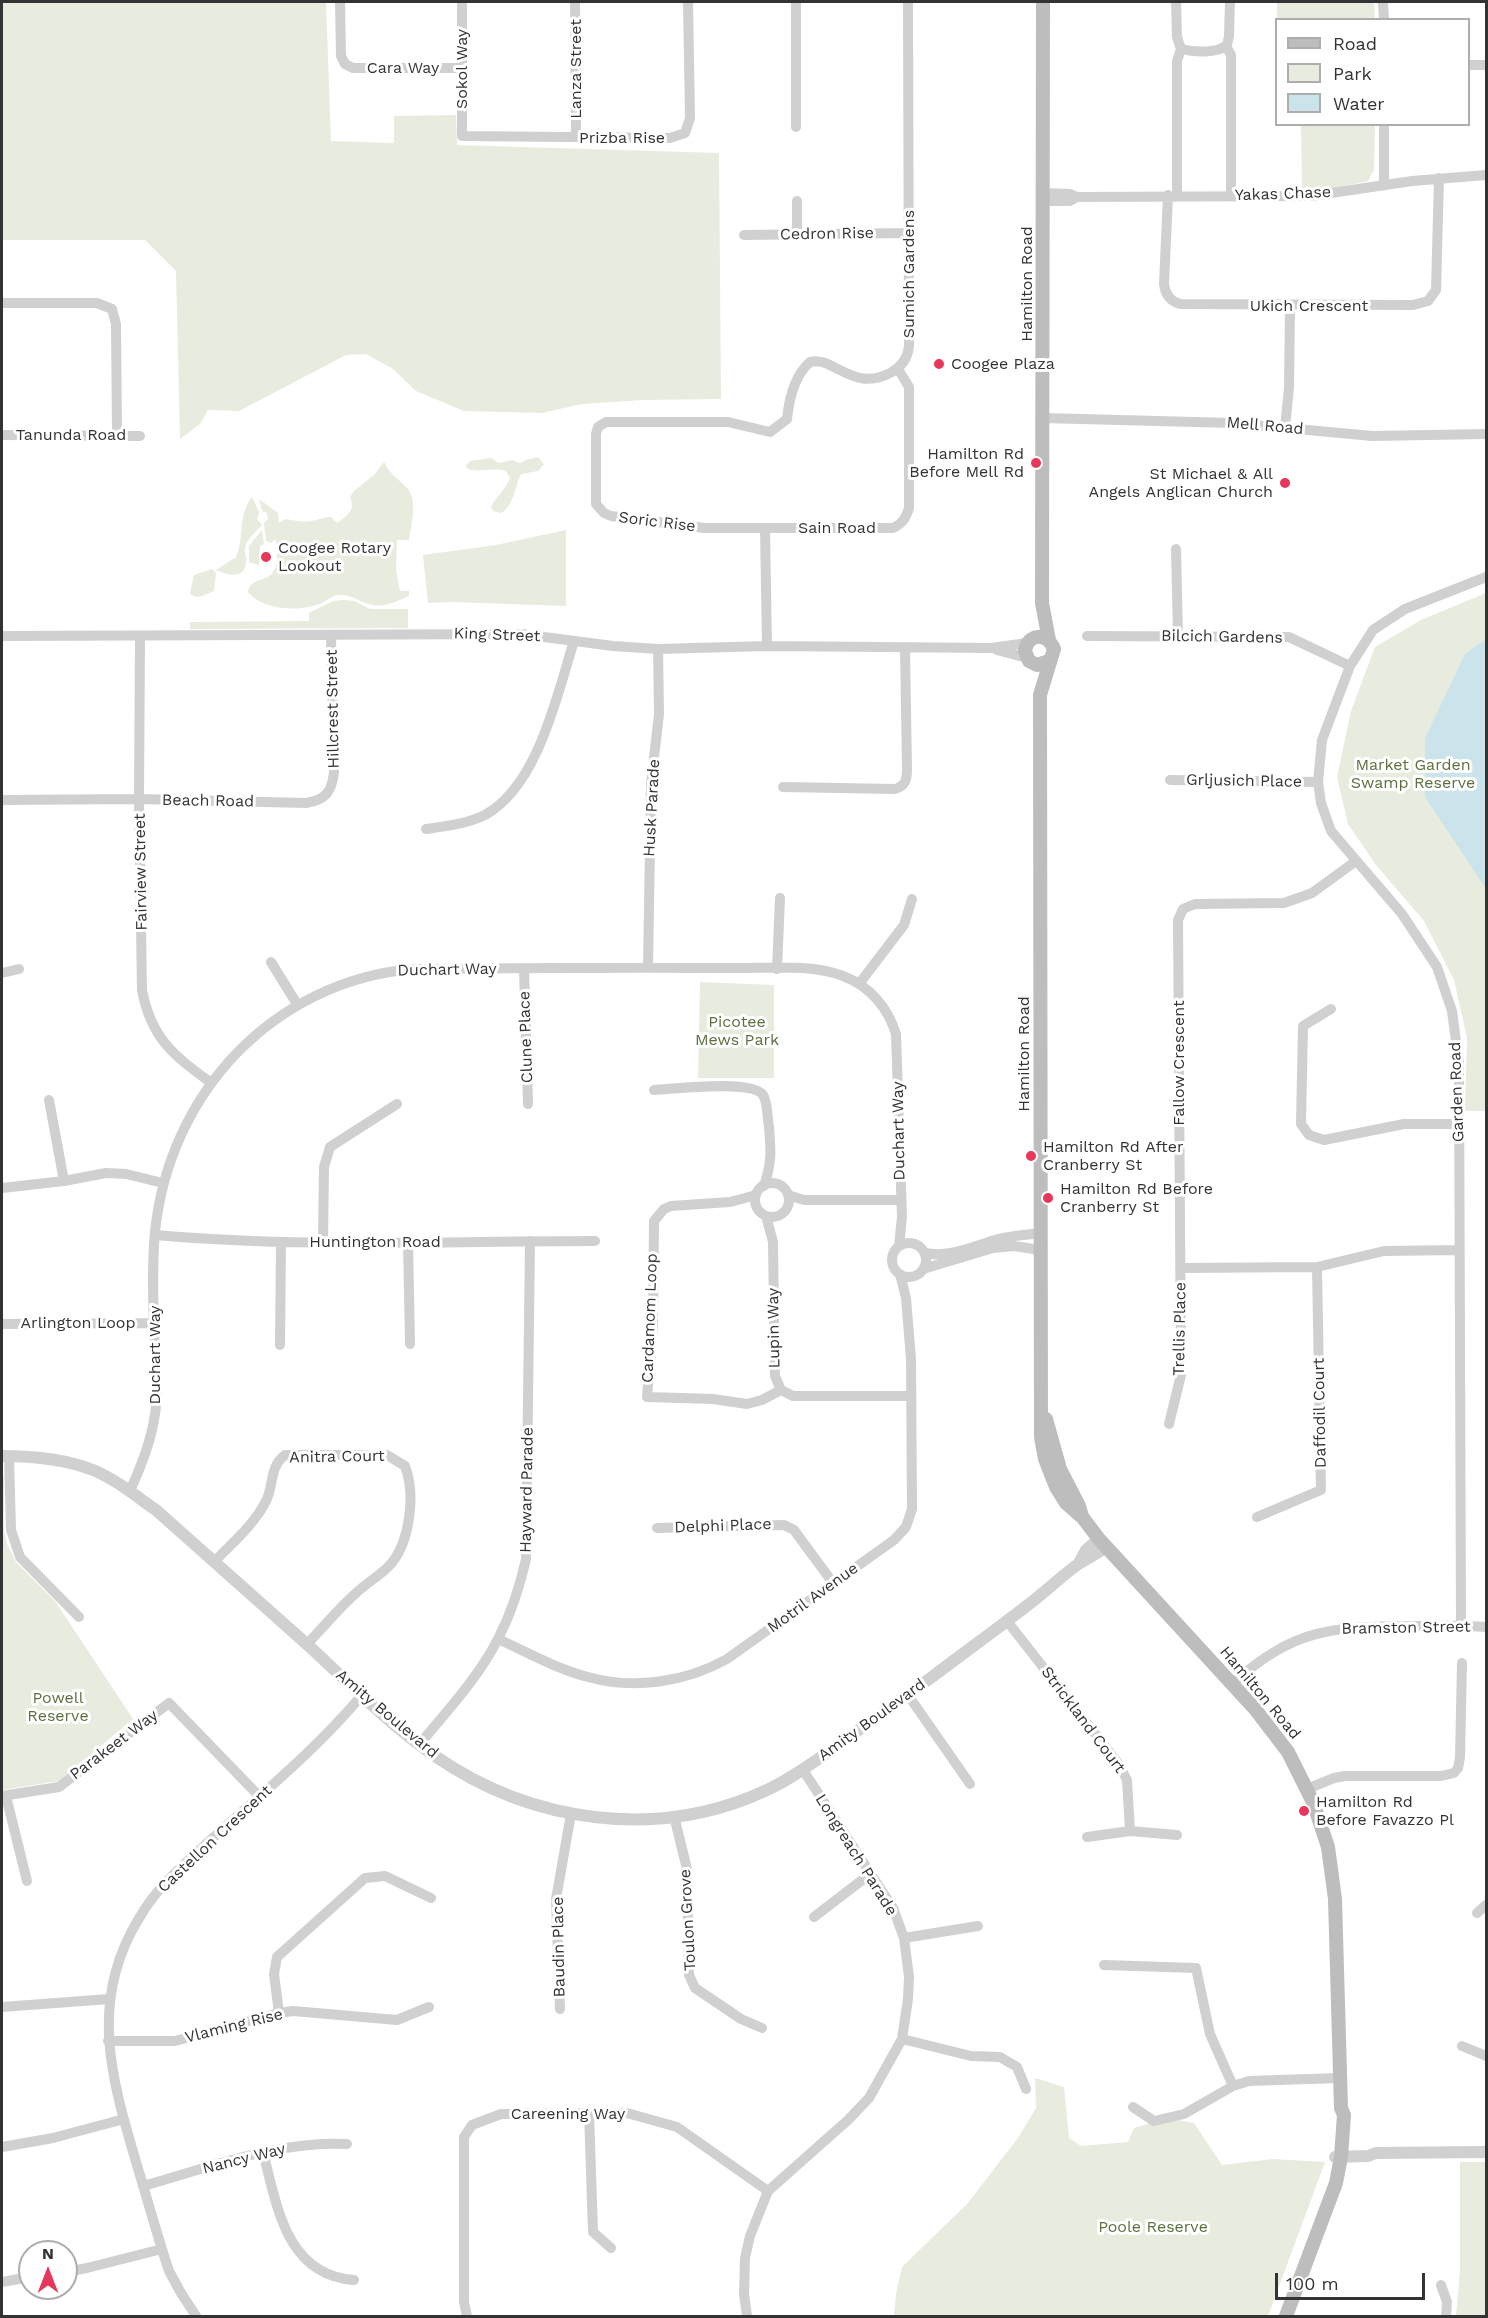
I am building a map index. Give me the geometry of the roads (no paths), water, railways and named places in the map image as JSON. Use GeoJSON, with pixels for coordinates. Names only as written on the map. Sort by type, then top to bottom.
{"type":"FeatureCollection","features":[{"type":"Feature","properties":{"kind":"main road","name":"Hamilton Road"},"geometry":{"type":"LineString","coordinates":[[1043,2],[1041,603],[1049,640]]}},
{"type":"Feature","properties":{"kind":"main road","name":"Hamilton Road"},"geometry":{"type":"LineString","coordinates":[[1029,641],[1041,603]]}},
{"type":"Feature","properties":{"kind":"main road"},"geometry":{"type":"LineString","coordinates":[[1041,636],[1049,640],[1054,653],[1049,661],[1037,665],[1028,660],[1025,651],[1029,641],[1041,636]]}},
{"type":"Feature","properties":{"kind":"main road","name":"Hamilton Road"},"geometry":{"type":"LineString","coordinates":[[1028,660],[1040,695]]}},
{"type":"Feature","properties":{"kind":"main road","name":"Hamilton Road"},"geometry":{"type":"LineString","coordinates":[[1049,661],[1040,695],[1041,1412],[1039,1422],[1041,1437],[1066,1503],[1083,1518],[1102,1543],[1233,1683],[1287,1752],[1307,1789],[1325,1837],[1332,1875],[1341,2108],[1337,2115],[1338,2153],[1331,2181],[1332,2192],[1286,2316]]}},
{"type":"Feature","properties":{"kind":"street","name":"Cara Way"},"geometry":{"type":"LineString","coordinates":[[340,2],[341,56],[345,64],[353,68],[462,68]]}},
{"type":"Feature","properties":{"kind":"street","name":"Sokol Way"},"geometry":{"type":"LineString","coordinates":[[462,2],[462,136]]}},
{"type":"Feature","properties":{"kind":"street","name":"Lanza Street"},"geometry":{"type":"LineString","coordinates":[[575,2],[576,137]]}},
{"type":"Feature","properties":{"kind":"street","name":"Prizba Rise"},"geometry":{"type":"LineString","coordinates":[[462,136],[670,138],[685,133],[690,118],[688,2]]}},
{"type":"Feature","properties":{"kind":"street"},"geometry":{"type":"LineString","coordinates":[[796,2],[796,127]]}},
{"type":"Feature","properties":{"kind":"street","name":"Sumich Gardens"},"geometry":{"type":"LineString","coordinates":[[898,369],[906,359],[909,346],[908,2]]}},
{"type":"Feature","properties":{"kind":"street"},"geometry":{"type":"LineString","coordinates":[[1173,196],[1177,62],[1181,48],[1177,37],[1176,2]]}},
{"type":"Feature","properties":{"kind":"street"},"geometry":{"type":"LineString","coordinates":[[1230,2],[1229,36],[1226,46],[1231,55],[1232,196]]}},
{"type":"Feature","properties":{"kind":"street"},"geometry":{"type":"LineString","coordinates":[[1383,2],[1384,18]]}},
{"type":"Feature","properties":{"kind":"street"},"geometry":{"type":"LineString","coordinates":[[1181,48],[1203,51],[1218,50],[1226,46]]}},
{"type":"Feature","properties":{"kind":"street"},"geometry":{"type":"LineString","coordinates":[[1470,65],[1486,66]]}},
{"type":"Feature","properties":{"kind":"street"},"geometry":{"type":"LineString","coordinates":[[1384,126],[1384,184]]}},
{"type":"Feature","properties":{"kind":"street","name":"Yakas Chase"},"geometry":{"type":"LineString","coordinates":[[1043,197],[1070,201],[1077,197],[1311,196],[1384,184],[1486,175]]}},
{"type":"Feature","properties":{"kind":"street","name":"Ukich Crescent"},"geometry":{"type":"LineString","coordinates":[[1173,196],[1164,284],[1167,294],[1174,303],[1290,306],[1413,305],[1428,301],[1436,290],[1439,178]]}},
{"type":"Feature","properties":{"kind":"street"},"geometry":{"type":"LineString","coordinates":[[797,201],[797,234]]}},
{"type":"Feature","properties":{"kind":"street","name":"Cedron Rise"},"geometry":{"type":"LineString","coordinates":[[744,235],[909,233]]}},
{"type":"Feature","properties":{"kind":"street"},"geometry":{"type":"LineString","coordinates":[[2,303],[97,303],[112,309],[116,324],[117,434]]}},
{"type":"Feature","properties":{"kind":"street"},"geometry":{"type":"LineString","coordinates":[[1285,427],[1289,388],[1290,306]]}},
{"type":"Feature","properties":{"kind":"street","name":"Soric Rise"},"geometry":{"type":"LineString","coordinates":[[765,528],[685,527],[604,513],[595,500],[598,427],[606,422],[722,422],[771,432],[788,420],[791,393],[802,371],[810,362],[824,362],[853,377],[867,379],[885,376],[898,369]]}},
{"type":"Feature","properties":{"kind":"street","name":"Sain Road"},"geometry":{"type":"LineString","coordinates":[[765,528],[893,528],[903,521],[909,508],[909,387],[898,369]]}},
{"type":"Feature","properties":{"kind":"street","name":"Mell Road"},"geometry":{"type":"LineString","coordinates":[[1043,418],[1233,423],[1361,436],[1486,434]]}},
{"type":"Feature","properties":{"kind":"street","name":"Tanunda Road"},"geometry":{"type":"LineString","coordinates":[[2,435],[117,434],[140,436]]}},
{"type":"Feature","properties":{"kind":"street"},"geometry":{"type":"LineString","coordinates":[[765,528],[767,646]]}},
{"type":"Feature","properties":{"kind":"street"},"geometry":{"type":"LineString","coordinates":[[1176,549],[1178,636]]}},
{"type":"Feature","properties":{"kind":"street","name":"Garden Road"},"geometry":{"type":"LineString","coordinates":[[1461,1625],[1458,1250],[1460,1124],[1459,1064],[1452,1011],[1437,967],[1402,914],[1331,831],[1321,803],[1318,782],[1322,740],[1350,666],[1373,630],[1405,609],[1486,577]]}},
{"type":"Feature","properties":{"kind":"street","name":"Hillcrest Street"},"geometry":{"type":"LineString","coordinates":[[306,803],[314,802],[328,794],[333,780],[331,634]]}},
{"type":"Feature","properties":{"kind":"street","name":"King Street"},"geometry":{"type":"LineString","coordinates":[[2,636],[521,634],[658,649],[767,646],[991,648],[1029,641]]}},
{"type":"Feature","properties":{"kind":"street","name":"Fairview Street"},"geometry":{"type":"LineString","coordinates":[[140,636],[139,799],[142,990],[154,1029],[167,1048],[210,1082]]}},
{"type":"Feature","properties":{"kind":"street","name":"Bilcich Gardens"},"geometry":{"type":"LineString","coordinates":[[1087,636],[1289,637],[1350,666]]}},
{"type":"Feature","properties":{"kind":"street"},"geometry":{"type":"LineString","coordinates":[[426,829],[458,825],[487,814],[500,804],[519,782],[543,739],[574,641]]}},
{"type":"Feature","properties":{"kind":"street"},"geometry":{"type":"LineString","coordinates":[[783,788],[895,789],[902,786],[907,777],[905,648]]}},
{"type":"Feature","properties":{"kind":"street","name":"King Street"},"geometry":{"type":"LineString","coordinates":[[991,648],[1028,660]]}},
{"type":"Feature","properties":{"kind":"street","name":"Husk Parade"},"geometry":{"type":"LineString","coordinates":[[648,967],[651,784],[659,714],[658,649]]}},
{"type":"Feature","properties":{"kind":"street","name":"Grljusich Place"},"geometry":{"type":"LineString","coordinates":[[1170,780],[1318,782]]}},
{"type":"Feature","properties":{"kind":"street","name":"Beach Road"},"geometry":{"type":"LineString","coordinates":[[2,800],[139,799],[306,803]]}},
{"type":"Feature","properties":{"kind":"street","name":"Fallow Crescent"},"geometry":{"type":"LineString","coordinates":[[1180,1268],[1178,920],[1183,909],[1195,904],[1284,903],[1312,893],[1356,861]]}},
{"type":"Feature","properties":{"kind":"street"},"geometry":{"type":"LineString","coordinates":[[777,969],[780,898]]}},
{"type":"Feature","properties":{"kind":"street"},"geometry":{"type":"LineString","coordinates":[[859,984],[904,925],[912,900]]}},
{"type":"Feature","properties":{"kind":"street"},"geometry":{"type":"LineString","coordinates":[[271,962],[297,1004]]}},
{"type":"Feature","properties":{"kind":"street","name":"Duchart Way"},"geometry":{"type":"LineString","coordinates":[[130,1491],[147,1451],[155,1413],[155,1235],[163,1183],[179,1141],[210,1082],[254,1037],[297,1004],[332,987],[386,972],[412,969],[648,967],[802,968],[828,971],[859,984],[880,1002],[896,1034],[902,1217],[899,1246]]}},
{"type":"Feature","properties":{"kind":"street"},"geometry":{"type":"LineString","coordinates":[[2,973],[19,969]]}},
{"type":"Feature","properties":{"kind":"street","name":"Clune Place"},"geometry":{"type":"LineString","coordinates":[[524,969],[528,1104]]}},
{"type":"Feature","properties":{"kind":"street"},"geometry":{"type":"LineString","coordinates":[[1330,1009],[1303,1026],[1300,1124],[1309,1135],[1324,1140],[1404,1124],[1460,1124]]}},
{"type":"Feature","properties":{"kind":"street"},"geometry":{"type":"LineString","coordinates":[[654,1090],[740,1086],[756,1089],[765,1100],[771,1164],[780,1185],[788,1195],[789,1200],[784,1212]]}},
{"type":"Feature","properties":{"kind":"street"},"geometry":{"type":"LineString","coordinates":[[49,1100],[64,1181]]}},
{"type":"Feature","properties":{"kind":"street"},"geometry":{"type":"LineString","coordinates":[[323,1242],[324,1167],[330,1147],[397,1104]]}},
{"type":"Feature","properties":{"kind":"street"},"geometry":{"type":"LineString","coordinates":[[771,1164],[764,1186],[756,1195],[761,1212],[772,1218],[804,1200]]}},
{"type":"Feature","properties":{"kind":"street"},"geometry":{"type":"LineString","coordinates":[[2,1188],[64,1181],[106,1173],[126,1174],[163,1183]]}},
{"type":"Feature","properties":{"kind":"street"},"geometry":{"type":"LineString","coordinates":[[764,1186],[772,1183],[780,1185]]}},
{"type":"Feature","properties":{"kind":"street","name":"Cardamom Loop"},"geometry":{"type":"LineString","coordinates":[[756,1195],[730,1203],[671,1206],[658,1214],[654,1221],[652,1324],[647,1397],[713,1399],[747,1404],[755,1403],[781,1390]]}},
{"type":"Feature","properties":{"kind":"street"},"geometry":{"type":"LineString","coordinates":[[788,1195],[804,1200],[901,1200]]}},
{"type":"Feature","properties":{"kind":"street","name":"Cardamom Loop"},"geometry":{"type":"LineString","coordinates":[[730,1203],[761,1212]]}},
{"type":"Feature","properties":{"kind":"street","name":"Lupin Way"},"geometry":{"type":"LineString","coordinates":[[761,1212],[773,1242],[775,1376],[781,1390],[793,1396],[910,1396]]}},
{"type":"Feature","properties":{"kind":"street","name":"Lupin Way"},"geometry":{"type":"LineString","coordinates":[[773,1242],[784,1212]]}},
{"type":"Feature","properties":{"kind":"street","name":"Duchart Way"},"geometry":{"type":"LineString","coordinates":[[902,1217],[914,1244]]}},
{"type":"Feature","properties":{"kind":"street"},"geometry":{"type":"LineString","coordinates":[[1040,1233],[1000,1239],[953,1253],[938,1255],[925,1253],[914,1244],[906,1243],[894,1252],[892,1260],[894,1268],[907,1277],[993,1248],[1014,1246],[1040,1250]]}},
{"type":"Feature","properties":{"kind":"street","name":"Huntington Road"},"geometry":{"type":"LineString","coordinates":[[155,1235],[281,1242],[596,1241]]}},
{"type":"Feature","properties":{"kind":"street","name":"Hayward Parade"},"geometry":{"type":"LineString","coordinates":[[419,1744],[464,1691],[498,1639],[521,1579],[526,1559],[530,1241]]}},
{"type":"Feature","properties":{"kind":"street"},"geometry":{"type":"LineString","coordinates":[[280,1345],[281,1242]]}},
{"type":"Feature","properties":{"kind":"street"},"geometry":{"type":"LineString","coordinates":[[408,1242],[410,1344]]}},
{"type":"Feature","properties":{"kind":"street"},"geometry":{"type":"LineString","coordinates":[[1180,1268],[1317,1267],[1384,1251],[1458,1250]]}},
{"type":"Feature","properties":{"kind":"street"},"geometry":{"type":"LineString","coordinates":[[920,1272],[926,1261],[925,1253]]}},
{"type":"Feature","properties":{"kind":"street","name":"Daffodil Court"},"geometry":{"type":"LineString","coordinates":[[1257,1517],[1321,1490],[1317,1267]]}},
{"type":"Feature","properties":{"kind":"street","name":"Trellis Place"},"geometry":{"type":"LineString","coordinates":[[1169,1424],[1181,1375],[1180,1268]]}},
{"type":"Feature","properties":{"kind":"street","name":"Motril Avenue"},"geometry":{"type":"LineString","coordinates":[[906,1298],[920,1272]]}},
{"type":"Feature","properties":{"kind":"street","name":"Motril Avenue"},"geometry":{"type":"LineString","coordinates":[[498,1639],[560,1667],[600,1680],[639,1682],[679,1678],[713,1667],[728,1659],[894,1540],[910,1519],[912,1509],[906,1298],[900,1274]]}},
{"type":"Feature","properties":{"kind":"street","name":"Arlington Loop"},"geometry":{"type":"LineString","coordinates":[[2,1324],[154,1323]]}},
{"type":"Feature","properties":{"kind":"street","name":"Anitra Court"},"geometry":{"type":"LineString","coordinates":[[214,1562],[262,1509],[268,1497],[276,1463],[285,1455],[387,1455],[405,1466],[409,1479],[408,1526],[395,1558],[383,1571],[354,1594],[307,1644]]}},
{"type":"Feature","properties":{"kind":"street"},"geometry":{"type":"LineString","coordinates":[[5,1456],[11,1530],[20,1557],[79,1617]]}},
{"type":"Feature","properties":{"kind":"street","name":"Amity Boulevard"},"geometry":{"type":"LineString","coordinates":[[5,1456],[45,1458],[93,1470],[130,1491],[156,1510],[419,1744],[459,1772],[491,1789],[533,1806],[572,1814],[631,1820],[702,1812],[743,1800],[776,1786],[803,1770],[908,1695],[1007,1621],[1079,1563],[1086,1550],[1102,1543]]}},
{"type":"Feature","properties":{"kind":"street","name":"Delphi Place"},"geometry":{"type":"LineString","coordinates":[[657,1528],[784,1525],[794,1530],[833,1583]]}},
{"type":"Feature","properties":{"kind":"street","name":"Strickland Court"},"geometry":{"type":"LineString","coordinates":[[1007,1621],[1118,1763],[1127,1780],[1130,1831]]}},
{"type":"Feature","properties":{"kind":"street","name":"Bramston Street"},"geometry":{"type":"LineString","coordinates":[[1233,1683],[1265,1656],[1281,1647],[1321,1632],[1344,1628],[1461,1625],[1486,1627]]}},
{"type":"Feature","properties":{"kind":"street"},"geometry":{"type":"LineString","coordinates":[[1307,1789],[1345,1776],[1441,1776],[1454,1773],[1458,1768],[1460,1757],[1462,1663]]}},
{"type":"Feature","properties":{"kind":"street","name":"Castellon Crescent"},"geometry":{"type":"LineString","coordinates":[[196,2316],[181,2294],[162,2249],[124,2119],[108,2041],[109,1999],[113,1977],[123,1946],[155,1894],[202,1847],[313,1749],[362,1695]]}},
{"type":"Feature","properties":{"kind":"street"},"geometry":{"type":"LineString","coordinates":[[908,1695],[970,1784]]}},
{"type":"Feature","properties":{"kind":"street","name":"Parakeet Way"},"geometry":{"type":"LineString","coordinates":[[4,1796],[58,1787],[169,1703],[259,1796]]}},
{"type":"Feature","properties":{"kind":"street","name":"Longreach Parade"},"geometry":{"type":"LineString","coordinates":[[747,2316],[744,2295],[745,2258],[753,2229],[768,2191],[848,2120],[869,2098],[902,2039],[909,1977],[904,1938],[893,1908],[803,1770]]}},
{"type":"Feature","properties":{"kind":"street"},"geometry":{"type":"LineString","coordinates":[[4,1796],[27,1881]]}},
{"type":"Feature","properties":{"kind":"street","name":"Baudin Place"},"geometry":{"type":"LineString","coordinates":[[560,2009],[556,1899],[572,1814]]}},
{"type":"Feature","properties":{"kind":"street","name":"Toulon Grove"},"geometry":{"type":"LineString","coordinates":[[674,1816],[687,1869],[689,1975],[692,1993],[762,2028]]}},
{"type":"Feature","properties":{"kind":"street"},"geometry":{"type":"LineString","coordinates":[[1088,1837],[1130,1831],[1177,1835]]}},
{"type":"Feature","properties":{"kind":"street"},"geometry":{"type":"LineString","coordinates":[[814,1917],[870,1874]]}},
{"type":"Feature","properties":{"kind":"street"},"geometry":{"type":"LineString","coordinates":[[279,2013],[274,1974],[277,1957],[365,1878],[385,1876],[431,1898]]}},
{"type":"Feature","properties":{"kind":"street"},"geometry":{"type":"LineString","coordinates":[[1477,1912],[1486,1905]]}},
{"type":"Feature","properties":{"kind":"street"},"geometry":{"type":"LineString","coordinates":[[904,1938],[978,1926]]}},
{"type":"Feature","properties":{"kind":"street"},"geometry":{"type":"LineString","coordinates":[[1104,1965],[1196,1968],[1210,2034],[1233,2086]]}},
{"type":"Feature","properties":{"kind":"street"},"geometry":{"type":"LineString","coordinates":[[2,2007],[109,1999]]}},
{"type":"Feature","properties":{"kind":"street","name":"Vlaming Rise"},"geometry":{"type":"LineString","coordinates":[[108,2041],[175,2041],[293,2011],[397,2020],[429,2007]]}},
{"type":"Feature","properties":{"kind":"street"},"geometry":{"type":"LineString","coordinates":[[902,2039],[971,2056],[1000,2057],[1017,2067],[1026,2089]]}},
{"type":"Feature","properties":{"kind":"street"},"geometry":{"type":"LineString","coordinates":[[1461,2046],[1486,2056]]}},
{"type":"Feature","properties":{"kind":"street"},"geometry":{"type":"LineString","coordinates":[[1133,2107],[1154,2121],[1184,2115],[1233,2086],[1263,2079],[1340,2078]]}},
{"type":"Feature","properties":{"kind":"street"},"geometry":{"type":"LineString","coordinates":[[589,2112],[593,2232],[611,2248]]}},
{"type":"Feature","properties":{"kind":"street","name":"Careening Way"},"geometry":{"type":"LineString","coordinates":[[467,2316],[464,2302],[464,2146],[466,2132],[475,2124],[501,2114],[627,2113],[677,2127],[768,2191]]}},
{"type":"Feature","properties":{"kind":"street"},"geometry":{"type":"LineString","coordinates":[[2,2147],[53,2138],[124,2119]]}},
{"type":"Feature","properties":{"kind":"street","name":"Nancy Way"},"geometry":{"type":"LineString","coordinates":[[143,2186],[264,2152],[323,2143],[347,2144]]}},
{"type":"Feature","properties":{"kind":"street"},"geometry":{"type":"LineString","coordinates":[[1338,2153],[1367,2149],[1376,2153],[1486,2152]]}},
{"type":"Feature","properties":{"kind":"street"},"geometry":{"type":"LineString","coordinates":[[264,2152],[282,2224],[296,2249],[316,2269],[341,2279],[354,2280]]}},
{"type":"Feature","properties":{"kind":"street"},"geometry":{"type":"LineString","coordinates":[[78,2270],[162,2249]]}},
{"type":"Feature","properties":{"kind":"street"},"geometry":{"type":"LineString","coordinates":[[2,2282],[18,2279]]}},
{"type":"Feature","properties":{"kind":"street"},"geometry":{"type":"LineString","coordinates":[[1441,2285],[1446,2302],[1446,2316]]}},
{"type":"Feature","properties":{"kind":"water"},"geometry":{"type":"Polygon","coordinates":[[[1486,639],[1486,889],[1425,797],[1425,738],[1465,654],[1486,639]]]}},
{"type":"Feature","properties":{"kind":"place","name":"Coogee Plaza"},"geometry":{"type":"Point","coordinates":[939,364]}},
{"type":"Feature","properties":{"kind":"place","name":"Hamilton Rd Before Mell Rd"},"geometry":{"type":"Point","coordinates":[1036,463]}},
{"type":"Feature","properties":{"kind":"place","name":"St Michael & All Angels Anglican Church"},"geometry":{"type":"Point","coordinates":[1285,483]}},
{"type":"Feature","properties":{"kind":"place","name":"Coogee Rotary Lookout"},"geometry":{"type":"Point","coordinates":[266,557]}},
{"type":"Feature","properties":{"kind":"place","name":"Hamilton Rd After Cranberry St"},"geometry":{"type":"Point","coordinates":[1031,1156]}},
{"type":"Feature","properties":{"kind":"place","name":"Hamilton Rd Before Cranberry St"},"geometry":{"type":"Point","coordinates":[1048,1198]}},
{"type":"Feature","properties":{"kind":"place","name":"Hamilton Rd Before Favazzo Pl"},"geometry":{"type":"Point","coordinates":[1304,1811]}},
{"type":"Feature","properties":{"kind":"park label","name":"Market Garden Swamp Reserve"},"geometry":{"type":"Point","coordinates":[1413,774]}},
{"type":"Feature","properties":{"kind":"park label","name":"Picotee Mews Park"},"geometry":{"type":"Point","coordinates":[737,1031]}},
{"type":"Feature","properties":{"kind":"park label","name":"Powell Reserve"},"geometry":{"type":"Point","coordinates":[58,1707]}},
{"type":"Feature","properties":{"kind":"park label","name":"Poole Reserve"},"geometry":{"type":"Point","coordinates":[1153,2227]}}]}
